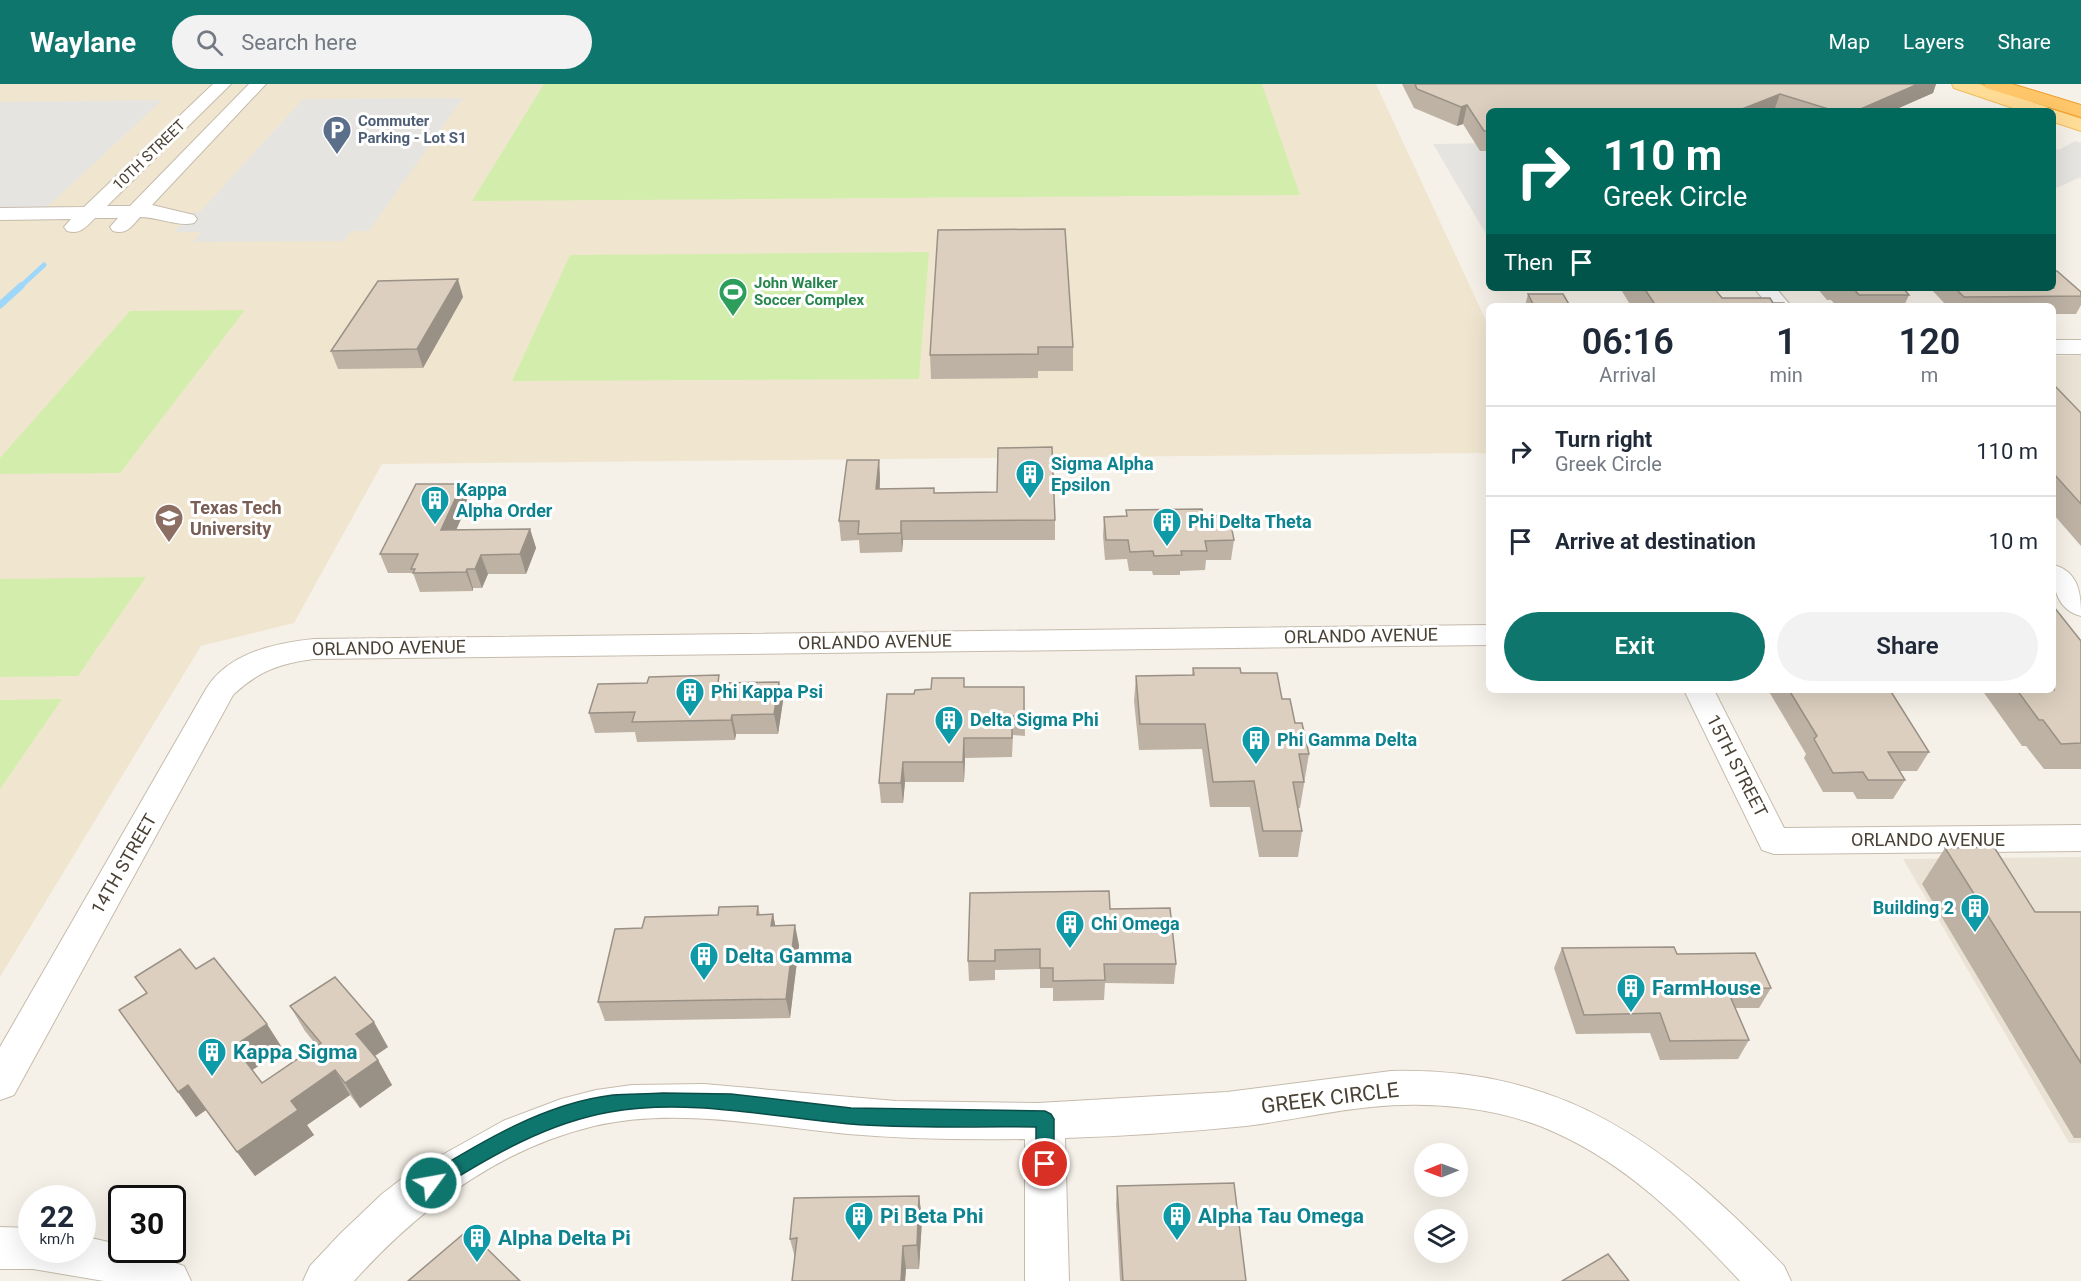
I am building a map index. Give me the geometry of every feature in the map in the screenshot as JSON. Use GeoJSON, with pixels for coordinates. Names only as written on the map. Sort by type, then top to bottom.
{"type":"FeatureCollection","features":[{"type":"Feature","properties":{"kind":"highway"},"geometry":{"type":"LineString","coordinates":[[1993,84],[2081,111]]}},
{"type":"Feature","properties":{"kind":"highway"},"geometry":{"type":"LineString","coordinates":[[2031,84],[2081,100]]}},
{"type":"Feature","properties":{"kind":"main road"},"geometry":{"type":"LineString","coordinates":[[1961,84],[2031,108]]}},
{"type":"Feature","properties":{"kind":"main road"},"geometry":{"type":"LineString","coordinates":[[2056,117],[2081,125]]}},
{"type":"Feature","properties":{"kind":"street","name":"10TH STREET"},"geometry":{"type":"LineString","coordinates":[[74,227],[223,84]]}},
{"type":"Feature","properties":{"kind":"street","name":"10TH STREET"},"geometry":{"type":"LineString","coordinates":[[120,227],[258,84]]}},
{"type":"Feature","properties":{"kind":"street"},"geometry":{"type":"LineString","coordinates":[[0,214],[156,211],[186,219],[144,227],[0,227]]}},
{"type":"Feature","properties":{"kind":"street"},"geometry":{"type":"LineString","coordinates":[[1768,291],[1778,303]]}},
{"type":"Feature","properties":{"kind":"street"},"geometry":{"type":"LineString","coordinates":[[2056,347],[2081,346]]}},
{"type":"Feature","properties":{"kind":"street"},"geometry":{"type":"LineString","coordinates":[[2056,576],[2081,607]]}},
{"type":"Feature","properties":{"kind":"street","name":"ORLANDO AVENUE"},"geometry":{"type":"LineString","coordinates":[[262,658],[282,652],[314,649],[1486,635]]}},
{"type":"Feature","properties":{"kind":"street","name":"14TH STREET"},"geometry":{"type":"LineString","coordinates":[[0,1083],[221,689],[239,671],[262,658]]}},
{"type":"Feature","properties":{"kind":"street","name":"15TH STREET"},"geometry":{"type":"LineString","coordinates":[[1700,693],[1774,841]]}},
{"type":"Feature","properties":{"kind":"street","name":"ORLANDO AVENUE"},"geometry":{"type":"LineString","coordinates":[[1774,841],[2081,838]]}},
{"type":"Feature","properties":{"kind":"street","name":"GREEK CIRCLE"},"geometry":{"type":"LineString","coordinates":[[325,1281],[411,1195],[494,1144],[561,1116],[611,1104],[663,1101],[731,1102],[851,1116],[1045,1119],[1229,1110],[1391,1088],[1465,1091],[1535,1106],[1598,1134],[1652,1170],[1713,1221],[1769,1281]]}},
{"type":"Feature","properties":{"kind":"street"},"geometry":{"type":"LineString","coordinates":[[1045,1119],[1047,1281]]}},
{"type":"Feature","properties":{"kind":"street"},"geometry":{"type":"LineString","coordinates":[[0,1248],[18,1249]]}},
{"type":"Feature","properties":{"kind":"street"},"geometry":{"type":"LineString","coordinates":[[96,1259],[169,1281]]}},
{"type":"Feature","properties":{"kind":"shaded area","name":"Texas Tech University"},"geometry":{"type":"Polygon","coordinates":[[[0,84],[1376,84],[1486,321],[1486,453],[382,464],[294,623],[201,646],[0,977],[0,84]]]}},
{"type":"Feature","properties":{"kind":"shaded area","name":"Commuter Parking - Lot S1"},"geometry":{"type":"Polygon","coordinates":[[[463,98],[369,231],[351,231],[344,241],[193,242],[201,232],[174,232],[192,213],[200,212],[303,99],[463,98]]]}},
{"type":"Feature","properties":{"kind":"shaded area"},"geometry":{"type":"Polygon","coordinates":[[[162,100],[44,210],[0,210],[0,102],[162,100]]]}},
{"type":"Feature","properties":{"kind":"shaded area"},"geometry":{"type":"Polygon","coordinates":[[[2075,141],[2081,143],[2081,177],[2056,188],[2056,149],[2059,150],[2075,141]]]}},
{"type":"Feature","properties":{"kind":"shaded area"},"geometry":{"type":"Polygon","coordinates":[[[1486,143],[1486,234],[1433,144],[1486,143]]]}},
{"type":"Feature","properties":{"kind":"shaded area"},"geometry":{"type":"Polygon","coordinates":[[[2081,355],[2081,419],[2056,393],[2056,356],[2081,355]]]}},
{"type":"Feature","properties":{"kind":"shaded area"},"geometry":{"type":"Polygon","coordinates":[[[2081,857],[2081,1143],[2069,1143],[1903,859],[2081,857]]]}},
{"type":"Feature","properties":{"kind":"green space"},"geometry":{"type":"Polygon","coordinates":[[[544,84],[1262,84],[1300,195],[472,201],[544,84]]]}},
{"type":"Feature","properties":{"kind":"green space","name":"John Walker Soccer Complex"},"geometry":{"type":"Polygon","coordinates":[[[929,252],[919,379],[512,381],[570,255],[929,252]]]}},
{"type":"Feature","properties":{"kind":"green space"},"geometry":{"type":"Polygon","coordinates":[[[245,310],[120,473],[0,474],[0,458],[130,311],[245,310]]]}},
{"type":"Feature","properties":{"kind":"green space"},"geometry":{"type":"Polygon","coordinates":[[[146,577],[78,676],[0,677],[0,579],[146,577]]]}},
{"type":"Feature","properties":{"kind":"green space"},"geometry":{"type":"Polygon","coordinates":[[[62,699],[0,789],[0,700],[62,699]]]}},
{"type":"Feature","properties":{"kind":"building"},"geometry":{"type":"Polygon","coordinates":[[[1415,84],[1918,84],[1863,108],[1825,108],[1780,94],[1745,108],[1486,108],[1486,131],[1467,105],[1461,107],[1417,89],[1415,84]]]}},
{"type":"Feature","properties":{"kind":"building"},"geometry":{"type":"Polygon","coordinates":[[[1065,229],[1073,347],[1038,347],[1038,354],[930,355],[938,230],[1065,229]]]}},
{"type":"Feature","properties":{"kind":"building"},"geometry":{"type":"Polygon","coordinates":[[[2056,271],[2081,292],[2081,296],[1964,297],[1958,291],[2056,291],[2056,271]]]}},
{"type":"Feature","properties":{"kind":"building"},"geometry":{"type":"Polygon","coordinates":[[[458,279],[417,349],[331,351],[378,281],[458,279]]]}},
{"type":"Feature","properties":{"kind":"building"},"geometry":{"type":"Polygon","coordinates":[[[1646,291],[1716,291],[1722,298],[1770,298],[1773,303],[1654,303],[1646,291]]]}},
{"type":"Feature","properties":{"kind":"building"},"geometry":{"type":"Polygon","coordinates":[[[1856,291],[1906,291],[1909,295],[1859,295],[1856,291]]]}},
{"type":"Feature","properties":{"kind":"building"},"geometry":{"type":"Polygon","coordinates":[[[1528,294],[1563,294],[1568,303],[1532,303],[1528,294]]]}},
{"type":"Feature","properties":{"kind":"building"},"geometry":{"type":"Polygon","coordinates":[[[2056,387],[2081,413],[2081,504],[2056,476],[2056,387]]]}},
{"type":"Feature","properties":{"kind":"building"},"geometry":{"type":"Polygon","coordinates":[[[1052,447],[1055,520],[901,521],[901,533],[858,534],[859,521],[839,521],[847,460],[879,460],[876,489],[934,488],[934,493],[997,492],[998,448],[1052,447]]]}},
{"type":"Feature","properties":{"kind":"building"},"geometry":{"type":"Polygon","coordinates":[[[416,484],[462,484],[441,530],[530,529],[520,554],[481,555],[475,569],[467,569],[466,572],[413,573],[415,569],[411,569],[418,554],[380,554],[416,484]]]}},
{"type":"Feature","properties":{"kind":"building"},"geometry":{"type":"Polygon","coordinates":[[[1202,509],[1203,516],[1229,515],[1234,540],[1205,541],[1207,551],[1181,551],[1182,555],[1154,556],[1153,551],[1130,552],[1128,540],[1106,540],[1104,517],[1127,516],[1126,510],[1202,509]]]}},
{"type":"Feature","properties":{"kind":"building"},"geometry":{"type":"Polygon","coordinates":[[[2056,610],[2081,641],[2081,743],[2061,744],[2043,720],[2039,720],[2019,693],[2056,693],[2056,610]]]}},
{"type":"Feature","properties":{"kind":"building","name":"Phi Gamma Delta"},"geometry":{"type":"Polygon","coordinates":[[[1193,668],[1240,668],[1241,673],[1277,673],[1282,699],[1290,699],[1295,723],[1302,723],[1309,754],[1299,754],[1304,782],[1293,782],[1302,831],[1263,831],[1254,781],[1213,782],[1205,724],[1140,724],[1136,676],[1194,675],[1193,668]]]}},
{"type":"Feature","properties":{"kind":"building"},"geometry":{"type":"Polygon","coordinates":[[[719,675],[718,683],[779,682],[774,714],[732,715],[731,720],[632,722],[635,712],[589,713],[598,684],[647,683],[649,677],[719,675]]]}},
{"type":"Feature","properties":{"kind":"building","name":"Delta Sigma Phi"},"geometry":{"type":"Polygon","coordinates":[[[932,678],[964,678],[964,687],[1024,687],[1024,716],[1012,716],[1012,738],[964,738],[963,762],[903,762],[901,783],[879,783],[887,694],[914,694],[915,690],[931,689],[932,678]]]}},
{"type":"Feature","properties":{"kind":"building"},"geometry":{"type":"Polygon","coordinates":[[[1791,693],[1892,693],[1929,752],[1888,752],[1905,780],[1868,780],[1863,772],[1833,773],[1814,739],[1817,736],[1791,693]]]}},
{"type":"Feature","properties":{"kind":"building"},"geometry":{"type":"Polygon","coordinates":[[[1994,847],[2035,912],[2081,912],[2081,1063],[1945,848],[1994,847]]]}},
{"type":"Feature","properties":{"kind":"building","name":"Chi Omega"},"geometry":{"type":"Polygon","coordinates":[[[1109,891],[1110,909],[1170,908],[1176,964],[1104,964],[1105,980],[1053,981],[1053,968],[1040,968],[1040,949],[995,950],[995,961],[968,961],[970,893],[1109,891]]]}},
{"type":"Feature","properties":{"kind":"building","name":"Delta Gamma"},"geometry":{"type":"Polygon","coordinates":[[[758,906],[757,915],[773,914],[771,926],[795,925],[786,999],[598,1002],[615,929],[642,928],[645,917],[718,915],[719,907],[758,906]]]}},
{"type":"Feature","properties":{"kind":"building","name":"FarmHouse"},"geometry":{"type":"Polygon","coordinates":[[[1674,947],[1677,954],[1755,953],[1771,988],[1727,989],[1749,1040],[1670,1041],[1660,1013],[1584,1015],[1562,948],[1674,947]]]}},
{"type":"Feature","properties":{"kind":"building","name":"Kappa Sigma"},"geometry":{"type":"Polygon","coordinates":[[[180,949],[196,969],[214,958],[267,1024],[234,1046],[262,1083],[321,1043],[290,1006],[335,977],[374,1022],[356,1034],[378,1060],[345,1083],[335,1070],[291,1101],[298,1110],[237,1152],[188,1085],[178,1092],[119,1010],[147,993],[135,977],[180,949]]]}},
{"type":"Feature","properties":{"kind":"building","name":"Alpha Tau Omega"},"geometry":{"type":"Polygon","coordinates":[[[1234,1183],[1246,1281],[1123,1281],[1117,1186],[1234,1183]]]}},
{"type":"Feature","properties":{"kind":"building","name":"Pi Beta Phi"},"geometry":{"type":"Polygon","coordinates":[[[919,1196],[917,1245],[903,1246],[901,1281],[792,1281],[797,1238],[790,1239],[794,1198],[919,1196]]]}},
{"type":"Feature","properties":{"kind":"building"},"geometry":{"type":"Polygon","coordinates":[[[468,1230],[520,1281],[408,1281],[468,1230]]]}},
{"type":"Feature","properties":{"kind":"building"},"geometry":{"type":"Polygon","coordinates":[[[1608,1254],[1629,1281],[1562,1281],[1608,1254]]]}},
{"type":"Feature","properties":{"kind":"waterway"},"geometry":{"type":"LineString","coordinates":[[20,287],[44,265]]}},
{"type":"Feature","properties":{"kind":"waterway"},"geometry":{"type":"LineString","coordinates":[[0,305],[21,286]]}},
{"type":"Feature","properties":{"kind":"place","name":"Commuter Parking - Lot S1"},"geometry":{"type":"Point","coordinates":[337,156]}},
{"type":"Feature","properties":{"kind":"place","name":"John Walker Soccer Complex"},"geometry":{"type":"Point","coordinates":[733,318]}},
{"type":"Feature","properties":{"kind":"place","name":"Sigma Alpha Epsilon"},"geometry":{"type":"Point","coordinates":[1030,500]}},
{"type":"Feature","properties":{"kind":"place","name":"Kappa Alpha Order"},"geometry":{"type":"Point","coordinates":[435,526]}},
{"type":"Feature","properties":{"kind":"place","name":"Texas Tech University"},"geometry":{"type":"Point","coordinates":[169,544]}},
{"type":"Feature","properties":{"kind":"place","name":"Phi Delta Theta"},"geometry":{"type":"Point","coordinates":[1167,548]}},
{"type":"Feature","properties":{"kind":"place","name":"Phi Kappa Psi"},"geometry":{"type":"Point","coordinates":[690,718]}},
{"type":"Feature","properties":{"kind":"place","name":"Delta Sigma Phi"},"geometry":{"type":"Point","coordinates":[949,746]}},
{"type":"Feature","properties":{"kind":"place","name":"Phi Gamma Delta"},"geometry":{"type":"Point","coordinates":[1256,766]}},
{"type":"Feature","properties":{"kind":"place","name":"Building 2"},"geometry":{"type":"Point","coordinates":[1975,934]}},
{"type":"Feature","properties":{"kind":"place","name":"Chi Omega"},"geometry":{"type":"Point","coordinates":[1070,950]}},
{"type":"Feature","properties":{"kind":"place","name":"Delta Gamma"},"geometry":{"type":"Point","coordinates":[704,982]}},
{"type":"Feature","properties":{"kind":"place","name":"FarmHouse"},"geometry":{"type":"Point","coordinates":[1631,1014]}},
{"type":"Feature","properties":{"kind":"place","name":"Kappa Sigma"},"geometry":{"type":"Point","coordinates":[212,1078]}},
{"type":"Feature","properties":{"kind":"place","name":"Pi Beta Phi"},"geometry":{"type":"Point","coordinates":[859,1242]}},
{"type":"Feature","properties":{"kind":"place","name":"Alpha Tau Omega"},"geometry":{"type":"Point","coordinates":[1177,1242]}},
{"type":"Feature","properties":{"kind":"place","name":"Alpha Delta Pi"},"geometry":{"type":"Point","coordinates":[477,1264]}},
{"type":"Feature","properties":{"kind":"route"},"geometry":{"type":"LineString","coordinates":[[431,1183],[494,1144],[561,1116],[611,1104],[663,1101],[731,1102],[851,1116],[1045,1119],[1045,1164]]}}]}
